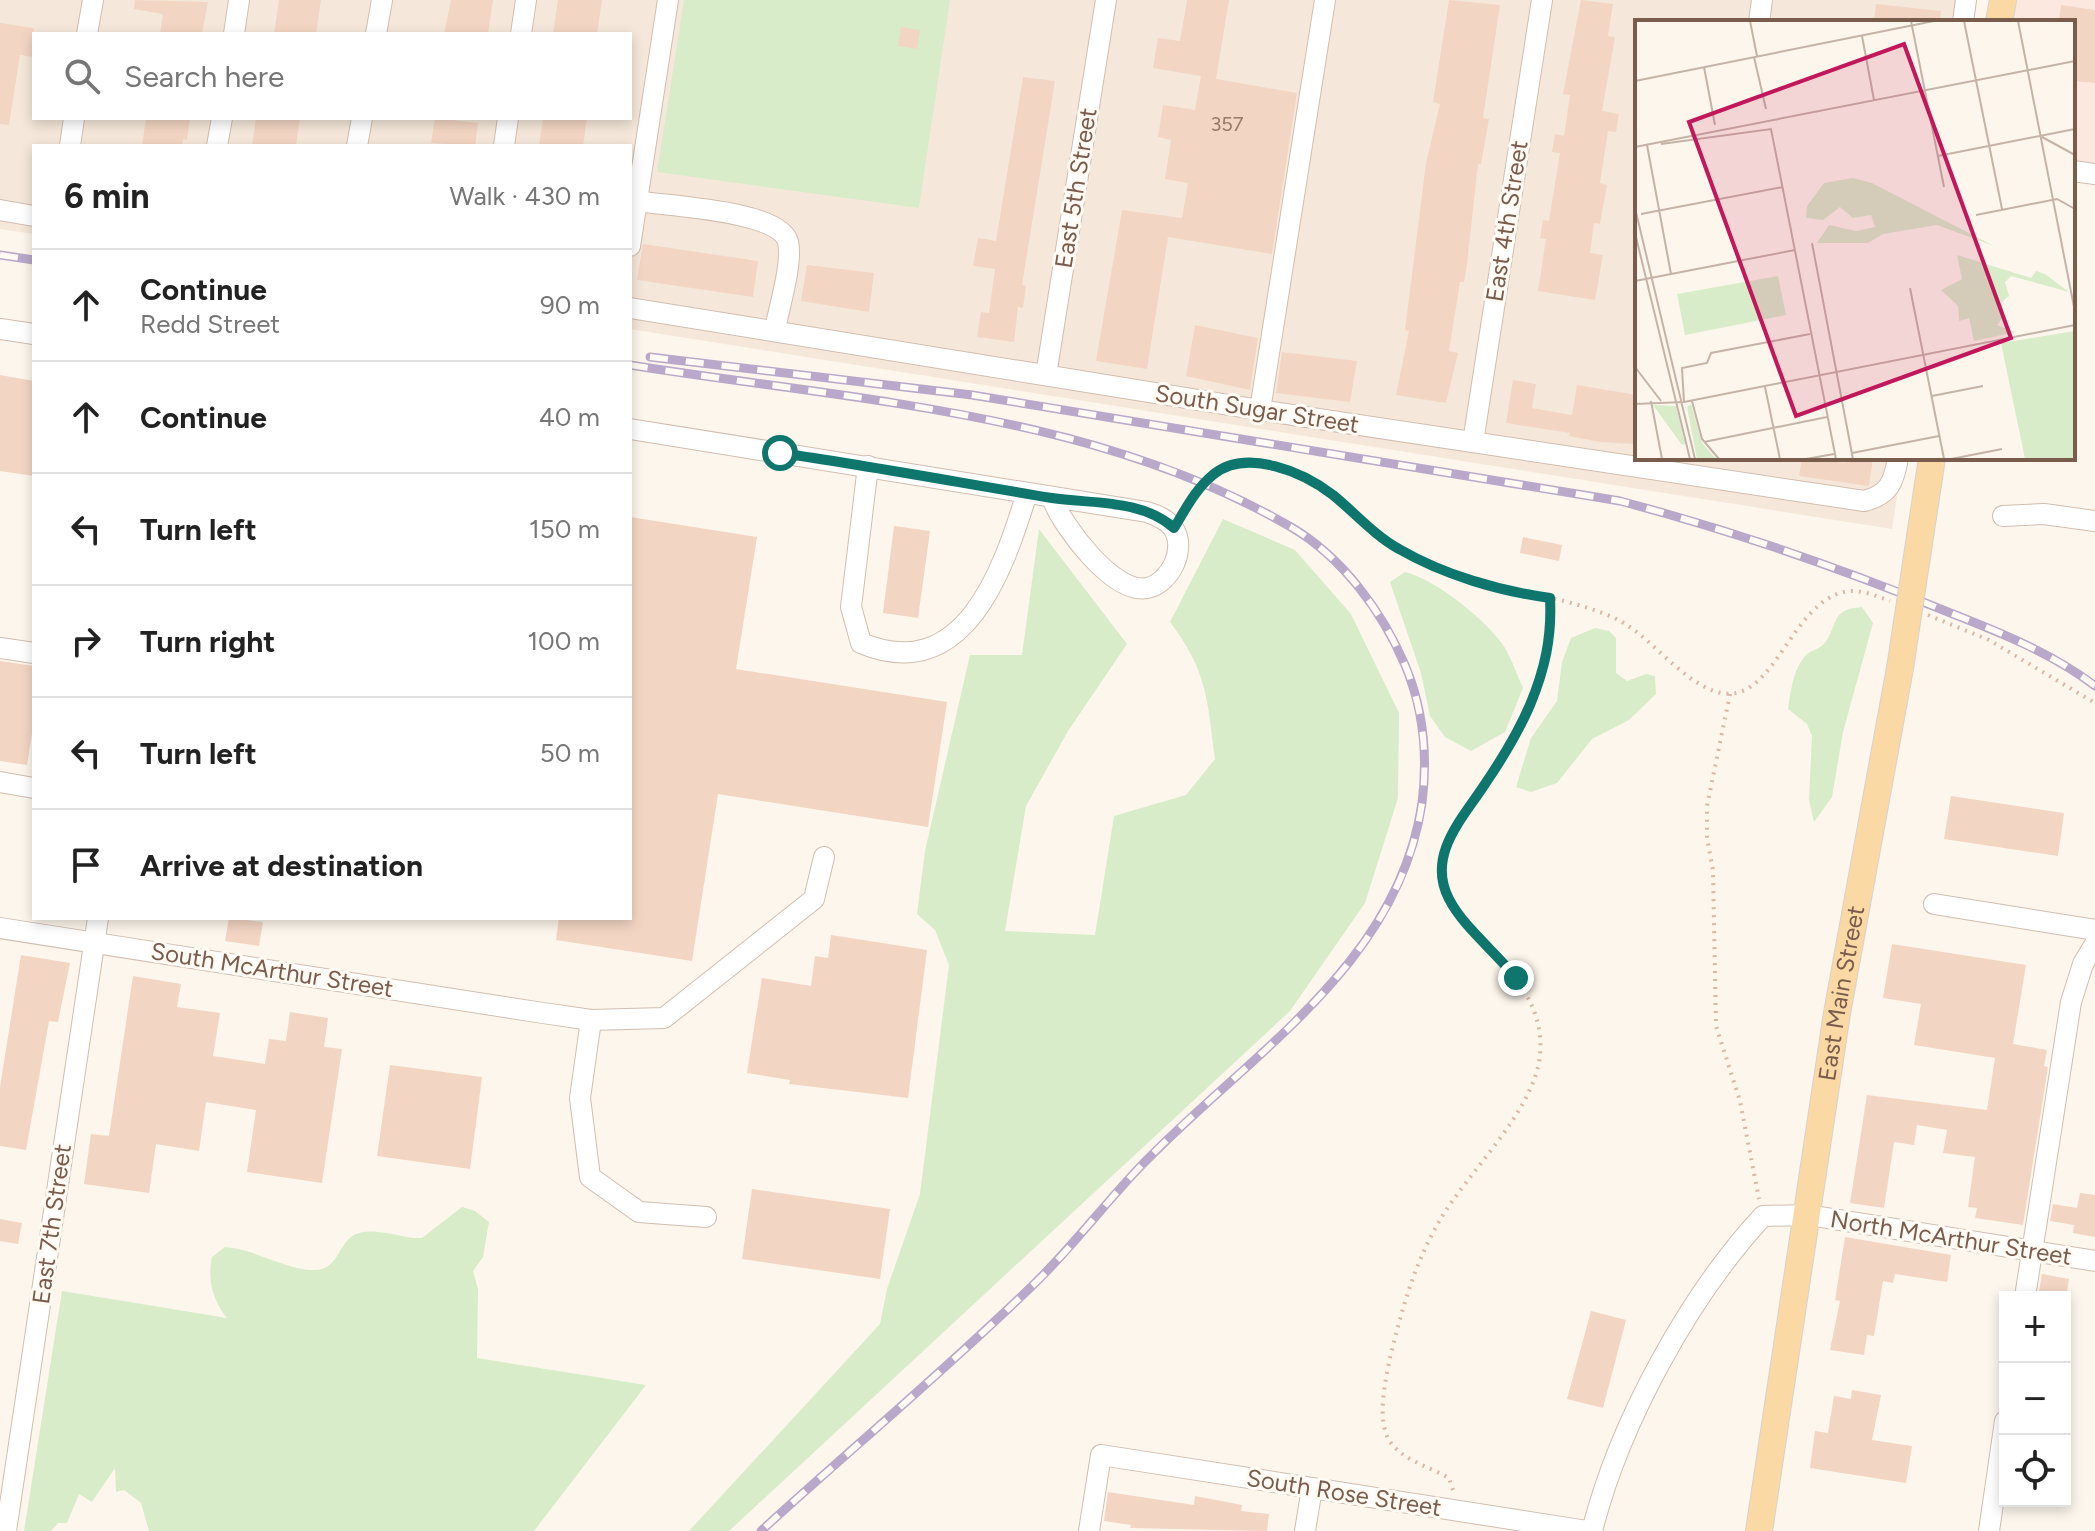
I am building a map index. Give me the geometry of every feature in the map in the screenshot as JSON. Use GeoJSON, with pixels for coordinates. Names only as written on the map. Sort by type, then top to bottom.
{"type":"FeatureCollection","features":[{"type":"Feature","properties":{"kind":"main road"},"geometry":{"type":"LineString","coordinates":[[1999,20],[2003,0]]}},
{"type":"Feature","properties":{"kind":"main road","name":"East Main Street"},"geometry":{"type":"LineString","coordinates":[[1759,1531],[1837,1013],[1900,668],[1932,460]]}},
{"type":"Feature","properties":{"kind":"street"},"geometry":{"type":"LineString","coordinates":[[87,32],[93,0]]}},
{"type":"Feature","properties":{"kind":"street"},"geometry":{"type":"LineString","coordinates":[[234,32],[239,0]]}},
{"type":"Feature","properties":{"kind":"street"},"geometry":{"type":"LineString","coordinates":[[376,32],[382,0]]}},
{"type":"Feature","properties":{"kind":"street"},"geometry":{"type":"LineString","coordinates":[[521,32],[526,0]]}},
{"type":"Feature","properties":{"kind":"street"},"geometry":{"type":"LineString","coordinates":[[632,231],[668,0]]}},
{"type":"Feature","properties":{"kind":"street","name":"East 5th Street"},"geometry":{"type":"LineString","coordinates":[[1046,375],[1106,0]]}},
{"type":"Feature","properties":{"kind":"street"},"geometry":{"type":"LineString","coordinates":[[1260,410],[1325,0]]}},
{"type":"Feature","properties":{"kind":"street","name":"East 4th Street"},"geometry":{"type":"LineString","coordinates":[[1473,442],[1542,0]]}},
{"type":"Feature","properties":{"kind":"street"},"geometry":{"type":"LineString","coordinates":[[1759,20],[1762,0]]}},
{"type":"Feature","properties":{"kind":"street"},"geometry":{"type":"LineString","coordinates":[[1963,20],[1966,0]]}},
{"type":"Feature","properties":{"kind":"street"},"geometry":{"type":"LineString","coordinates":[[70,144],[74,120]]}},
{"type":"Feature","properties":{"kind":"street"},"geometry":{"type":"LineString","coordinates":[[217,144],[222,120]]}},
{"type":"Feature","properties":{"kind":"street"},"geometry":{"type":"LineString","coordinates":[[357,144],[362,120]]}},
{"type":"Feature","properties":{"kind":"street"},"geometry":{"type":"LineString","coordinates":[[504,144],[508,120]]}},
{"type":"Feature","properties":{"kind":"street"},"geometry":{"type":"LineString","coordinates":[[2075,171],[2095,174]]}},
{"type":"Feature","properties":{"kind":"street"},"geometry":{"type":"LineString","coordinates":[[636,201],[739,215],[768,221],[781,230],[788,242],[775,329]]}},
{"type":"Feature","properties":{"kind":"street"},"geometry":{"type":"LineString","coordinates":[[0,210],[32,216]]}},
{"type":"Feature","properties":{"kind":"street","name":"South Sugar Street"},"geometry":{"type":"LineString","coordinates":[[632,308],[1473,442],[1688,466],[1864,501],[1884,494],[1892,486],[1898,460]]}},
{"type":"Feature","properties":{"kind":"street"},"geometry":{"type":"LineString","coordinates":[[0,329],[32,334]]}},
{"type":"Feature","properties":{"kind":"street"},"geometry":{"type":"LineString","coordinates":[[632,429],[1147,512],[1163,518],[1174,528],[1179,546],[1172,570],[1161,582],[1146,588],[1126,585],[1088,552],[1052,498]]}},
{"type":"Feature","properties":{"kind":"street"},"geometry":{"type":"LineString","coordinates":[[868,466],[851,607],[861,643],[888,654],[934,649],[957,633],[981,605],[1018,524],[1027,493]]}},
{"type":"Feature","properties":{"kind":"street"},"geometry":{"type":"LineString","coordinates":[[2003,516],[2044,514],[2095,521]]}},
{"type":"Feature","properties":{"kind":"street"},"geometry":{"type":"LineString","coordinates":[[0,648],[32,653]]}},
{"type":"Feature","properties":{"kind":"street"},"geometry":{"type":"LineString","coordinates":[[0,782],[32,788]]}},
{"type":"Feature","properties":{"kind":"street","name":"South McArthur Street"},"geometry":{"type":"LineString","coordinates":[[0,928],[591,1020],[664,1018],[814,899],[824,857]]}},
{"type":"Feature","properties":{"kind":"street"},"geometry":{"type":"LineString","coordinates":[[1934,904],[2095,930]]}},
{"type":"Feature","properties":{"kind":"street","name":"East 7th Street"},"geometry":{"type":"LineString","coordinates":[[6,1531],[98,920]]}},
{"type":"Feature","properties":{"kind":"street"},"geometry":{"type":"LineString","coordinates":[[2026,1291],[2071,1002],[2083,964],[2095,944]]}},
{"type":"Feature","properties":{"kind":"street"},"geometry":{"type":"LineString","coordinates":[[591,1020],[580,1098],[590,1177],[639,1212],[706,1217]]}},
{"type":"Feature","properties":{"kind":"street","name":"North McArthur Street"},"geometry":{"type":"LineString","coordinates":[[1763,1216],[1808,1215],[2095,1261]]}},
{"type":"Feature","properties":{"kind":"street"},"geometry":{"type":"LineString","coordinates":[[1590,1531],[1631,1416],[1699,1300],[1733,1249],[1763,1216]]}},
{"type":"Feature","properties":{"kind":"street"},"geometry":{"type":"LineString","coordinates":[[1989,1531],[2003,1435]]}},
{"type":"Feature","properties":{"kind":"street","name":"South Rose Street"},"geometry":{"type":"LineString","coordinates":[[1089,1531],[1101,1455],[1461,1511],[1525,1526],[1590,1531]]}},
{"type":"Feature","properties":{"kind":"street"},"geometry":{"type":"LineString","coordinates":[[1305,1531],[1312,1488]]}},
{"type":"Feature","properties":{"kind":"path"},"geometry":{"type":"LineString","coordinates":[[1174,528],[1192,498],[1214,474],[1236,464],[1266,465],[1296,474],[1329,492],[1398,549],[1487,585],[1550,598],[1614,618],[1647,639],[1676,668],[1709,689],[1730,694],[1748,689],[1766,675],[1805,615],[1827,598],[1850,591],[1896,603]]}},
{"type":"Feature","properties":{"kind":"path"},"geometry":{"type":"LineString","coordinates":[[1461,1511],[1449,1478],[1408,1458],[1389,1439],[1384,1417],[1385,1383],[1417,1262],[1471,1171],[1518,1112],[1540,1057],[1539,1031],[1532,1005],[1494,949],[1463,921],[1447,897],[1443,869],[1446,843],[1457,820],[1510,744],[1530,704],[1545,664],[1552,631],[1550,598]]}},
{"type":"Feature","properties":{"kind":"path"},"geometry":{"type":"LineString","coordinates":[[1923,613],[1989,640],[2095,703]]}},
{"type":"Feature","properties":{"kind":"path"},"geometry":{"type":"LineString","coordinates":[[1730,694],[1707,806],[1707,838],[1713,870],[1716,1026],[1740,1101],[1763,1216]]}},
{"type":"Feature","properties":{"kind":"shaded area"},"geometry":{"type":"Polygon","coordinates":[[[0,0],[1975,0],[1971,20],[1635,20],[1635,460],[1903,460],[1892,529],[632,329],[632,144],[32,144],[32,234],[0,229],[0,0]]]}},
{"type":"Feature","properties":{"kind":"shaded area"},"geometry":{"type":"Polygon","coordinates":[[[2003,0],[2095,0],[2095,167],[2075,164],[2075,20],[1999,20],[2003,0]]]}},
{"type":"Feature","properties":{"kind":"green space"},"geometry":{"type":"Polygon","coordinates":[[[684,0],[950,0],[919,208],[657,172],[684,0]]]}},
{"type":"Feature","properties":{"kind":"green space"},"geometry":{"type":"Polygon","coordinates":[[[1223,519],[1295,550],[1351,614],[1399,713],[1398,798],[1365,903],[1290,1011],[729,1531],[689,1531],[880,1324],[887,1289],[920,1194],[949,965],[935,930],[917,914],[925,851],[970,655],[1022,655],[1039,529],[1127,644],[1068,731],[1026,806],[1005,931],[1095,935],[1114,816],[1186,795],[1215,759],[1204,687],[1192,656],[1170,622],[1223,519]]]}},
{"type":"Feature","properties":{"kind":"green space"},"geometry":{"type":"Polygon","coordinates":[[[1405,572],[1431,583],[1460,602],[1486,626],[1505,648],[1523,688],[1505,732],[1471,751],[1445,737],[1430,716],[1421,673],[1390,582],[1405,572]]]}},
{"type":"Feature","properties":{"kind":"green space"},"geometry":{"type":"Polygon","coordinates":[[[1862,607],[1873,623],[1843,732],[1832,797],[1814,822],[1809,800],[1812,736],[1807,724],[1788,709],[1792,687],[1802,660],[1824,644],[1840,614],[1862,607]]]}},
{"type":"Feature","properties":{"kind":"green space"},"geometry":{"type":"Polygon","coordinates":[[[1595,628],[1609,631],[1616,638],[1616,673],[1627,681],[1646,674],[1655,676],[1656,694],[1629,720],[1592,739],[1557,783],[1531,792],[1516,787],[1531,738],[1557,701],[1562,662],[1571,638],[1595,628]]]}},
{"type":"Feature","properties":{"kind":"green space"},"geometry":{"type":"Polygon","coordinates":[[[462,1207],[475,1211],[489,1222],[483,1257],[473,1271],[478,1289],[477,1358],[646,1385],[534,1531],[149,1531],[141,1503],[124,1490],[116,1492],[115,1468],[92,1502],[79,1494],[67,1523],[58,1523],[51,1531],[24,1531],[62,1291],[227,1318],[218,1305],[210,1274],[212,1257],[225,1247],[248,1251],[292,1267],[323,1269],[329,1266],[354,1235],[369,1231],[422,1238],[462,1207]]]}},
{"type":"Feature","properties":{"kind":"building"},"geometry":{"type":"Polygon","coordinates":[[[135,0],[208,2],[202,32],[160,32],[163,14],[134,9],[135,0]]]}},
{"type":"Feature","properties":{"kind":"building"},"geometry":{"type":"Polygon","coordinates":[[[279,0],[321,0],[316,32],[274,32],[279,0]]]}},
{"type":"Feature","properties":{"kind":"building"},"geometry":{"type":"Polygon","coordinates":[[[451,0],[493,0],[488,32],[444,32],[451,0]]]}},
{"type":"Feature","properties":{"kind":"building"},"geometry":{"type":"Polygon","coordinates":[[[558,0],[602,0],[597,32],[553,32],[558,0]]]}},
{"type":"Feature","properties":{"kind":"building"},"geometry":{"type":"Polygon","coordinates":[[[1187,0],[1229,0],[1216,79],[1297,93],[1272,254],[1168,237],[1147,369],[1096,361],[1122,210],[1182,218],[1188,183],[1165,179],[1171,140],[1158,137],[1163,105],[1195,110],[1201,76],[1153,68],[1158,38],[1180,41],[1187,0]]]}},
{"type":"Feature","properties":{"kind":"building"},"geometry":{"type":"Polygon","coordinates":[[[1449,0],[1500,5],[1483,118],[1489,119],[1481,164],[1478,164],[1467,264],[1464,282],[1460,282],[1449,351],[1458,353],[1446,403],[1396,395],[1409,331],[1405,330],[1426,163],[1440,104],[1433,102],[1449,0]]]}},
{"type":"Feature","properties":{"kind":"building"},"geometry":{"type":"Polygon","coordinates":[[[1581,0],[1613,4],[1608,36],[1615,37],[1602,111],[1619,114],[1616,132],[1608,131],[1600,183],[1607,185],[1600,224],[1594,223],[1590,253],[1603,255],[1595,300],[1538,291],[1546,239],[1540,238],[1543,220],[1549,221],[1560,153],[1552,152],[1555,134],[1564,136],[1570,95],[1563,94],[1581,0]]]}},
{"type":"Feature","properties":{"kind":"building"},"geometry":{"type":"Polygon","coordinates":[[[1876,4],[1941,11],[1940,20],[1874,20],[1876,4]]]}},
{"type":"Feature","properties":{"kind":"building"},"geometry":{"type":"Polygon","coordinates":[[[2061,5],[2095,10],[2095,83],[2075,81],[2075,20],[2059,20],[2061,5]]]}},
{"type":"Feature","properties":{"kind":"building"},"geometry":{"type":"Polygon","coordinates":[[[0,23],[34,28],[32,57],[20,55],[9,125],[0,124],[0,23]]]}},
{"type":"Feature","properties":{"kind":"building"},"geometry":{"type":"Polygon","coordinates":[[[901,27],[920,30],[917,49],[898,46],[901,27]]]}},
{"type":"Feature","properties":{"kind":"building"},"geometry":{"type":"Polygon","coordinates":[[[1023,77],[1055,81],[1022,285],[1026,286],[1023,308],[1018,307],[1014,342],[977,337],[981,312],[989,313],[995,269],[973,266],[978,238],[996,241],[1023,77]]]}},
{"type":"Feature","properties":{"kind":"building"},"geometry":{"type":"Polygon","coordinates":[[[146,120],[190,120],[187,140],[183,139],[182,144],[142,144],[146,120]]]}},
{"type":"Feature","properties":{"kind":"building"},"geometry":{"type":"Polygon","coordinates":[[[256,120],[300,120],[296,144],[252,144],[256,120]]]}},
{"type":"Feature","properties":{"kind":"building"},"geometry":{"type":"Polygon","coordinates":[[[435,120],[478,123],[475,144],[431,143],[435,120]]]}},
{"type":"Feature","properties":{"kind":"building"},"geometry":{"type":"Polygon","coordinates":[[[543,120],[587,120],[583,144],[539,144],[543,120]]]}},
{"type":"Feature","properties":{"kind":"building"},"geometry":{"type":"Polygon","coordinates":[[[643,244],[758,261],[753,297],[637,280],[643,244]]]}},
{"type":"Feature","properties":{"kind":"building"},"geometry":{"type":"Polygon","coordinates":[[[807,265],[874,273],[869,312],[801,301],[807,265]]]}},
{"type":"Feature","properties":{"kind":"building"},"geometry":{"type":"Polygon","coordinates":[[[1195,325],[1258,338],[1250,390],[1186,376],[1195,325]]]}},
{"type":"Feature","properties":{"kind":"building"},"geometry":{"type":"Polygon","coordinates":[[[1282,352],[1357,361],[1350,402],[1276,393],[1282,352]]]}},
{"type":"Feature","properties":{"kind":"building"},"geometry":{"type":"Polygon","coordinates":[[[0,375],[32,381],[32,476],[0,471],[0,375]]]}},
{"type":"Feature","properties":{"kind":"building"},"geometry":{"type":"Polygon","coordinates":[[[1513,380],[1536,384],[1532,408],[1572,415],[1577,385],[1635,395],[1635,444],[1600,442],[1569,436],[1570,433],[1506,423],[1513,380]]]}},
{"type":"Feature","properties":{"kind":"building"},"geometry":{"type":"Polygon","coordinates":[[[1802,460],[1845,463],[1846,460],[1873,460],[1869,486],[1799,476],[1802,460]]]}},
{"type":"Feature","properties":{"kind":"building"},"geometry":{"type":"Polygon","coordinates":[[[632,517],[757,537],[736,669],[947,702],[928,827],[718,794],[692,961],[556,940],[559,920],[632,920],[632,517]]]}},
{"type":"Feature","properties":{"kind":"building"},"geometry":{"type":"Polygon","coordinates":[[[894,526],[930,531],[918,618],[883,613],[894,526]]]}},
{"type":"Feature","properties":{"kind":"building"},"geometry":{"type":"Polygon","coordinates":[[[1523,537],[1562,545],[1559,561],[1520,553],[1523,537]]]}},
{"type":"Feature","properties":{"kind":"building"},"geometry":{"type":"Polygon","coordinates":[[[0,661],[32,666],[32,734],[27,765],[0,761],[0,661]]]}},
{"type":"Feature","properties":{"kind":"building"},"geometry":{"type":"Polygon","coordinates":[[[1951,796],[2064,813],[2058,856],[1944,839],[1951,796]]]}},
{"type":"Feature","properties":{"kind":"building"},"geometry":{"type":"Polygon","coordinates":[[[229,920],[263,922],[259,946],[225,941],[229,920]]]}},
{"type":"Feature","properties":{"kind":"building"},"geometry":{"type":"Polygon","coordinates":[[[831,935],[927,950],[908,1098],[789,1084],[790,1080],[747,1073],[762,978],[811,986],[815,956],[828,958],[831,935]]]}},
{"type":"Feature","properties":{"kind":"building"},"geometry":{"type":"Polygon","coordinates":[[[1892,944],[2026,965],[2013,1044],[2047,1050],[2044,1066],[2048,1067],[2023,1225],[1975,1218],[1977,1208],[1968,1207],[1975,1157],[1943,1153],[1947,1130],[1917,1125],[1914,1145],[1894,1142],[1884,1208],[1850,1203],[1867,1095],[1987,1110],[1995,1058],[1914,1045],[1921,1004],[1883,998],[1892,944]]]}},
{"type":"Feature","properties":{"kind":"building"},"geometry":{"type":"Polygon","coordinates":[[[21,955],[70,963],[58,1022],[49,1021],[26,1150],[0,1146],[0,1087],[21,955]]]}},
{"type":"Feature","properties":{"kind":"building"},"geometry":{"type":"Polygon","coordinates":[[[133,976],[181,984],[177,1007],[220,1013],[213,1056],[265,1064],[269,1039],[286,1041],[290,1012],[328,1018],[324,1047],[342,1049],[322,1183],[247,1172],[256,1110],[206,1102],[199,1151],[156,1144],[149,1193],[84,1184],[91,1134],[109,1136],[133,976]]]}},
{"type":"Feature","properties":{"kind":"building"},"geometry":{"type":"Polygon","coordinates":[[[390,1065],[482,1077],[470,1169],[377,1156],[390,1065]]]}},
{"type":"Feature","properties":{"kind":"building"},"geometry":{"type":"Polygon","coordinates":[[[752,1189],[890,1209],[880,1279],[742,1259],[752,1189]]]}},
{"type":"Feature","properties":{"kind":"building"},"geometry":{"type":"Polygon","coordinates":[[[2080,1193],[2095,1195],[2095,1237],[2073,1233],[2074,1225],[2050,1221],[2053,1204],[2077,1208],[2080,1193]]]}},
{"type":"Feature","properties":{"kind":"building"},"geometry":{"type":"Polygon","coordinates":[[[0,1219],[22,1223],[18,1244],[0,1241],[0,1219]]]}},
{"type":"Feature","properties":{"kind":"building"},"geometry":{"type":"Polygon","coordinates":[[[1845,1237],[1951,1255],[1947,1282],[1895,1274],[1893,1283],[1883,1281],[1874,1336],[1867,1335],[1864,1355],[1830,1350],[1840,1301],[1835,1300],[1845,1237]]]}},
{"type":"Feature","properties":{"kind":"building"},"geometry":{"type":"Polygon","coordinates":[[[2042,1274],[2069,1279],[2067,1291],[2039,1291],[2042,1274]]]}},
{"type":"Feature","properties":{"kind":"building"},"geometry":{"type":"Polygon","coordinates":[[[1591,1311],[1626,1320],[1603,1408],[1567,1399],[1591,1311]]]}},
{"type":"Feature","properties":{"kind":"building"},"geometry":{"type":"Polygon","coordinates":[[[1852,1390],[1881,1395],[1872,1440],[1912,1446],[1906,1483],[1810,1468],[1815,1431],[1828,1433],[1834,1396],[1851,1399],[1852,1390]]]}},
{"type":"Feature","properties":{"kind":"building"},"geometry":{"type":"Polygon","coordinates":[[[1108,1492],[1194,1505],[1195,1496],[1242,1505],[1241,1511],[1269,1514],[1267,1531],[1130,1528],[1131,1525],[1104,1521],[1108,1492]]]}},
{"type":"Feature","properties":{"kind":"railway"},"geometry":{"type":"LineString","coordinates":[[0,255],[32,260]]}},
{"type":"Feature","properties":{"kind":"railway"},"geometry":{"type":"LineString","coordinates":[[650,357],[972,395],[1620,501],[1743,537],[1903,594],[2022,643],[2095,686]]}},
{"type":"Feature","properties":{"kind":"railway"},"geometry":{"type":"LineString","coordinates":[[632,365],[969,416],[1053,434],[1135,458],[1215,488],[1310,539],[1358,587],[1385,625],[1405,665],[1416,698],[1422,732],[1422,803],[1407,862],[1382,914],[1349,962],[1268,1048],[1138,1169],[1030,1288],[761,1531]]}},
{"type":"Feature","properties":{"kind":"route"},"geometry":{"type":"LineString","coordinates":[[780,453],[1052,498],[1122,506],[1163,518],[1174,528],[1192,498],[1214,474],[1236,464],[1266,465],[1296,474],[1329,492],[1398,549],[1487,585],[1550,598],[1552,631],[1545,664],[1530,704],[1510,744],[1457,820],[1446,843],[1443,869],[1447,897],[1463,921],[1494,949],[1516,978]]}}]}
